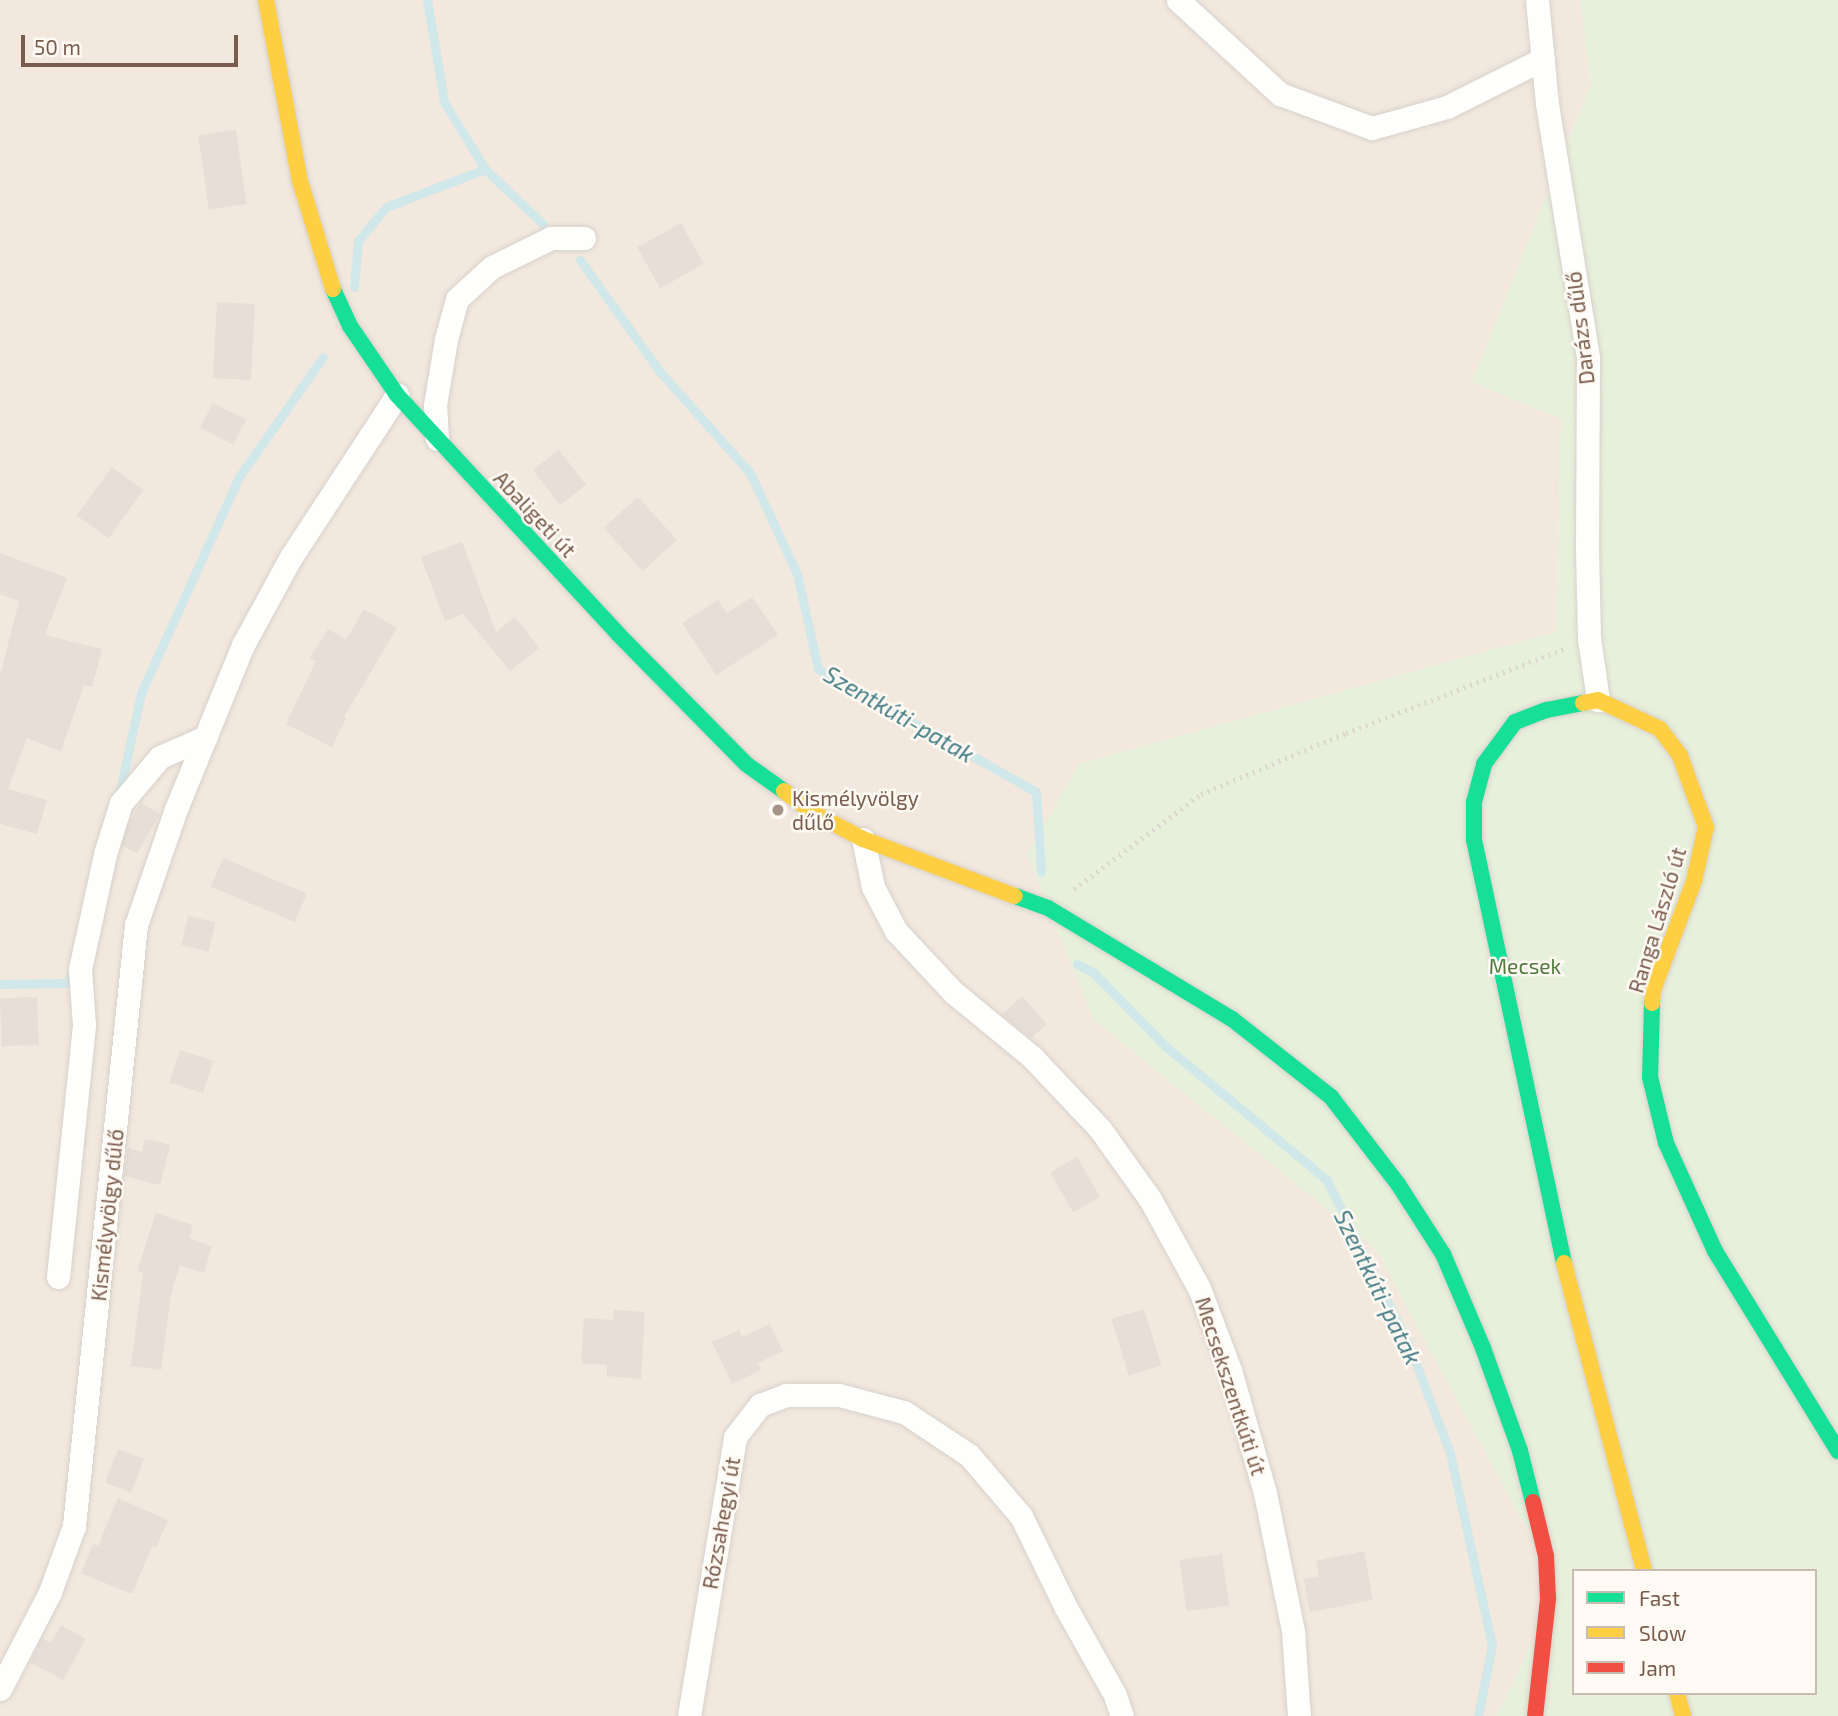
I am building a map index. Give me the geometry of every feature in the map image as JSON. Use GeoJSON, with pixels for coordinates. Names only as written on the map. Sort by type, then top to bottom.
{"type":"FeatureCollection","features":[{"type":"Feature","properties":{"kind":"main road","name":"Abaligeti út"},"geometry":{"type":"LineString","coordinates":[[266,0],[300,181],[324,265],[350,326],[397,395],[618,634],[746,764],[814,813],[863,839],[1048,908],[1232,1019],[1331,1097],[1398,1184],[1443,1254],[1483,1348],[1520,1451],[1546,1556],[1548,1599],[1535,1716]]}},
{"type":"Feature","properties":{"kind":"main road","name":"Ranga László út"},"geometry":{"type":"LineString","coordinates":[[1598,700],[1660,729],[1680,756],[1706,827],[1694,881],[1653,990],[1648,1040],[1650,1077],[1666,1143],[1715,1251],[1838,1451]]}},
{"type":"Feature","properties":{"kind":"main road"},"geometry":{"type":"LineString","coordinates":[[1598,700],[1547,710],[1515,722],[1484,764],[1474,802],[1474,839],[1575,1314],[1643,1569]]}},
{"type":"Feature","properties":{"kind":"main road"},"geometry":{"type":"LineString","coordinates":[[1678,1695],[1684,1716]]}},
{"type":"Feature","properties":{"kind":"street"},"geometry":{"type":"LineString","coordinates":[[1178,0],[1280,94],[1372,128],[1447,107],[1543,59]]}},
{"type":"Feature","properties":{"kind":"street","name":"Darázs dűlő"},"geometry":{"type":"LineString","coordinates":[[1537,0],[1546,104],[1588,358],[1590,638],[1598,700]]}},
{"type":"Feature","properties":{"kind":"street"},"geometry":{"type":"LineString","coordinates":[[437,439],[435,405],[446,339],[457,299],[492,267],[551,238],[584,238]]}},
{"type":"Feature","properties":{"kind":"street","name":"Kismélyvölgy dűlő"},"geometry":{"type":"LineString","coordinates":[[0,1689],[50,1592],[74,1526],[136,925],[243,645],[291,557],[397,395]]}},
{"type":"Feature","properties":{"kind":"street","name":"Kismélyvölgy dűlő"},"geometry":{"type":"LineString","coordinates":[[58,1277],[84,1025],[80,969],[105,854],[121,803],[160,757],[206,737]]}},
{"type":"Feature","properties":{"kind":"street","name":"Mecsekszentkúti út"},"geometry":{"type":"LineString","coordinates":[[863,839],[873,887],[896,931],[954,992],[1031,1056],[1100,1129],[1150,1199],[1199,1288],[1230,1370],[1265,1493],[1293,1631],[1299,1716]]}},
{"type":"Feature","properties":{"kind":"street","name":"Rózsahegyi út"},"geometry":{"type":"LineString","coordinates":[[689,1716],[735,1437],[760,1405],[786,1395],[839,1395],[904,1412],[969,1455],[1021,1517],[1065,1606],[1115,1695],[1122,1716]]}},
{"type":"Feature","properties":{"kind":"path"},"geometry":{"type":"LineString","coordinates":[[1048,908],[1201,794],[1346,733],[1508,673],[1590,638]]}},
{"type":"Feature","properties":{"kind":"shaded area"},"geometry":{"type":"Polygon","coordinates":[[[0,0],[1580,0],[1591,84],[1472,382],[1561,419],[1556,632],[1079,764],[1094,1020],[1375,1247],[1559,1589],[1497,1716],[0,1716],[0,0]]]}},
{"type":"Feature","properties":{"kind":"green space","name":"Mecsek"},"geometry":{"type":"Polygon","coordinates":[[[1580,0],[1838,0],[1838,1716],[1497,1716],[1559,1589],[1375,1248],[1094,1020],[1027,855],[1079,764],[1556,632],[1561,419],[1472,382],[1591,84],[1580,0]]]}},
{"type":"Feature","properties":{"kind":"building"},"geometry":{"type":"Polygon","coordinates":[[[236,130],[246,204],[209,210],[198,135],[236,130]]]}},
{"type":"Feature","properties":{"kind":"building"},"geometry":{"type":"Polygon","coordinates":[[[681,223],[704,264],[660,288],[637,247],[681,223]]]}},
{"type":"Feature","properties":{"kind":"building"},"geometry":{"type":"Polygon","coordinates":[[[217,302],[255,304],[251,380],[213,378],[217,302]]]}},
{"type":"Feature","properties":{"kind":"building"},"geometry":{"type":"Polygon","coordinates":[[[213,403],[246,420],[233,445],[200,428],[213,403]]]}},
{"type":"Feature","properties":{"kind":"building"},"geometry":{"type":"Polygon","coordinates":[[[559,450],[586,485],[560,505],[533,470],[559,450]]]}},
{"type":"Feature","properties":{"kind":"building"},"geometry":{"type":"Polygon","coordinates":[[[112,467],[144,490],[108,538],[77,516],[112,467]]]}},
{"type":"Feature","properties":{"kind":"building"},"geometry":{"type":"Polygon","coordinates":[[[638,497],[677,540],[643,571],[604,528],[638,497]]]}},
{"type":"Feature","properties":{"kind":"building"},"geometry":{"type":"Polygon","coordinates":[[[462,542],[496,632],[515,617],[539,648],[510,671],[463,614],[445,621],[421,557],[462,542]]]}},
{"type":"Feature","properties":{"kind":"building"},"geometry":{"type":"Polygon","coordinates":[[[0,553],[67,578],[45,635],[102,649],[92,687],[84,685],[61,751],[27,738],[8,789],[47,800],[37,834],[0,824],[0,676],[19,601],[0,594],[0,553]]]}},
{"type":"Feature","properties":{"kind":"building"},"geometry":{"type":"Polygon","coordinates":[[[752,597],[778,635],[716,675],[682,623],[718,600],[727,613],[752,597]]]}},
{"type":"Feature","properties":{"kind":"building"},"geometry":{"type":"Polygon","coordinates":[[[364,609],[397,628],[344,717],[346,718],[332,747],[286,724],[316,661],[310,658],[328,629],[346,640],[364,609]]]}},
{"type":"Feature","properties":{"kind":"building"},"geometry":{"type":"Polygon","coordinates":[[[141,803],[160,814],[137,854],[118,843],[141,803]]]}},
{"type":"Feature","properties":{"kind":"building"},"geometry":{"type":"Polygon","coordinates":[[[223,858],[307,894],[295,922],[211,887],[223,858]]]}},
{"type":"Feature","properties":{"kind":"building"},"geometry":{"type":"Polygon","coordinates":[[[188,916],[215,922],[209,952],[181,945],[188,916]]]}},
{"type":"Feature","properties":{"kind":"building"},"geometry":{"type":"Polygon","coordinates":[[[1022,996],[1047,1024],[1031,1038],[1002,1014],[1022,996]]]}},
{"type":"Feature","properties":{"kind":"building"},"geometry":{"type":"Polygon","coordinates":[[[37,997],[39,1045],[2,1046],[0,998],[37,997]]]}},
{"type":"Feature","properties":{"kind":"building"},"geometry":{"type":"Polygon","coordinates":[[[180,1050],[213,1061],[203,1093],[169,1082],[180,1050]]]}},
{"type":"Feature","properties":{"kind":"building"},"geometry":{"type":"Polygon","coordinates":[[[145,1139],[170,1145],[160,1185],[124,1176],[128,1148],[142,1152],[145,1139]]]}},
{"type":"Feature","properties":{"kind":"building"},"geometry":{"type":"Polygon","coordinates":[[[1077,1157],[1100,1197],[1073,1212],[1050,1172],[1077,1157]]]}},
{"type":"Feature","properties":{"kind":"building"},"geometry":{"type":"Polygon","coordinates":[[[156,1213],[193,1225],[189,1238],[212,1246],[204,1273],[180,1265],[171,1294],[161,1370],[131,1366],[143,1273],[137,1271],[156,1213]]]}},
{"type":"Feature","properties":{"kind":"building"},"geometry":{"type":"Polygon","coordinates":[[[1144,1309],[1161,1365],[1129,1375],[1111,1319],[1144,1309]]]}},
{"type":"Feature","properties":{"kind":"building"},"geometry":{"type":"Polygon","coordinates":[[[614,1310],[645,1312],[641,1379],[607,1376],[607,1365],[581,1363],[584,1318],[613,1320],[614,1310]]]}},
{"type":"Feature","properties":{"kind":"building"},"geometry":{"type":"Polygon","coordinates":[[[770,1324],[783,1351],[758,1363],[761,1370],[732,1384],[712,1342],[739,1330],[742,1337],[770,1324]]]}},
{"type":"Feature","properties":{"kind":"building"},"geometry":{"type":"Polygon","coordinates":[[[118,1449],[144,1459],[131,1493],[105,1483],[118,1449]]]}},
{"type":"Feature","properties":{"kind":"building"},"geometry":{"type":"Polygon","coordinates":[[[118,1498],[168,1520],[156,1548],[152,1546],[132,1594],[81,1573],[93,1544],[98,1546],[118,1498]]]}},
{"type":"Feature","properties":{"kind":"building"},"geometry":{"type":"Polygon","coordinates":[[[1364,1551],[1373,1600],[1310,1612],[1304,1579],[1319,1576],[1316,1561],[1364,1551]]]}},
{"type":"Feature","properties":{"kind":"building"},"geometry":{"type":"Polygon","coordinates":[[[1222,1554],[1229,1605],[1187,1611],[1179,1560],[1222,1554]]]}},
{"type":"Feature","properties":{"kind":"building"},"geometry":{"type":"Polygon","coordinates":[[[61,1625],[86,1639],[63,1680],[30,1662],[42,1638],[51,1643],[61,1625]]]}},
{"type":"Feature","properties":{"kind":"waterway","name":"Szentkúti-patak"},"geometry":{"type":"LineString","coordinates":[[427,0],[444,102],[485,169],[543,224]]}},
{"type":"Feature","properties":{"kind":"waterway"},"geometry":{"type":"LineString","coordinates":[[354,287],[358,241],[386,207],[485,169]]}},
{"type":"Feature","properties":{"kind":"waterway","name":"Szentkúti-patak"},"geometry":{"type":"LineString","coordinates":[[580,260],[661,373],[750,473],[797,574],[818,669],[1036,792],[1041,872]]}},
{"type":"Feature","properties":{"kind":"waterway"},"geometry":{"type":"LineString","coordinates":[[119,795],[141,693],[239,477],[323,357]]}},
{"type":"Feature","properties":{"kind":"waterway","name":"Szentkúti-patak"},"geometry":{"type":"LineString","coordinates":[[1077,964],[1093,972],[1165,1046],[1326,1179],[1408,1343],[1450,1453],[1492,1645],[1478,1716]]}},
{"type":"Feature","properties":{"kind":"waterway"},"geometry":{"type":"LineString","coordinates":[[0,984],[69,983],[72,970]]}},
{"type":"Feature","properties":{"kind":"traffic: fast"},"geometry":{"type":"LineString","coordinates":[[333,289],[350,326],[397,395],[618,634],[746,764],[784,791]]}},
{"type":"Feature","properties":{"kind":"traffic: fast"},"geometry":{"type":"LineString","coordinates":[[1564,1263],[1474,839],[1474,802],[1484,764],[1515,722],[1547,710],[1583,703]]}},
{"type":"Feature","properties":{"kind":"traffic: fast"},"geometry":{"type":"LineString","coordinates":[[1015,896],[1048,908],[1232,1019],[1331,1097],[1398,1184],[1443,1254],[1483,1348],[1520,1451],[1533,1502]]}},
{"type":"Feature","properties":{"kind":"traffic: fast"},"geometry":{"type":"LineString","coordinates":[[1652,1003],[1650,1077],[1666,1143],[1715,1251],[1838,1451]]}},
{"type":"Feature","properties":{"kind":"traffic: slow"},"geometry":{"type":"LineString","coordinates":[[266,0],[300,181],[333,289]]}},
{"type":"Feature","properties":{"kind":"traffic: slow"},"geometry":{"type":"LineString","coordinates":[[1583,703],[1598,700],[1660,729],[1680,756],[1706,827],[1694,881],[1653,990],[1652,1003]]}},
{"type":"Feature","properties":{"kind":"traffic: slow"},"geometry":{"type":"LineString","coordinates":[[784,791],[814,813],[863,839],[1015,896]]}},
{"type":"Feature","properties":{"kind":"traffic: slow"},"geometry":{"type":"LineString","coordinates":[[1564,1263],[1643,1569]]}},
{"type":"Feature","properties":{"kind":"traffic: slow"},"geometry":{"type":"LineString","coordinates":[[1678,1695],[1683,1716]]}},
{"type":"Feature","properties":{"kind":"traffic: jam"},"geometry":{"type":"LineString","coordinates":[[1533,1502],[1546,1556],[1548,1599],[1535,1716]]}},
{"type":"Feature","properties":{"kind":"place","name":"Kismélyvölgy dűlő"},"geometry":{"type":"Point","coordinates":[778,810]}}]}
